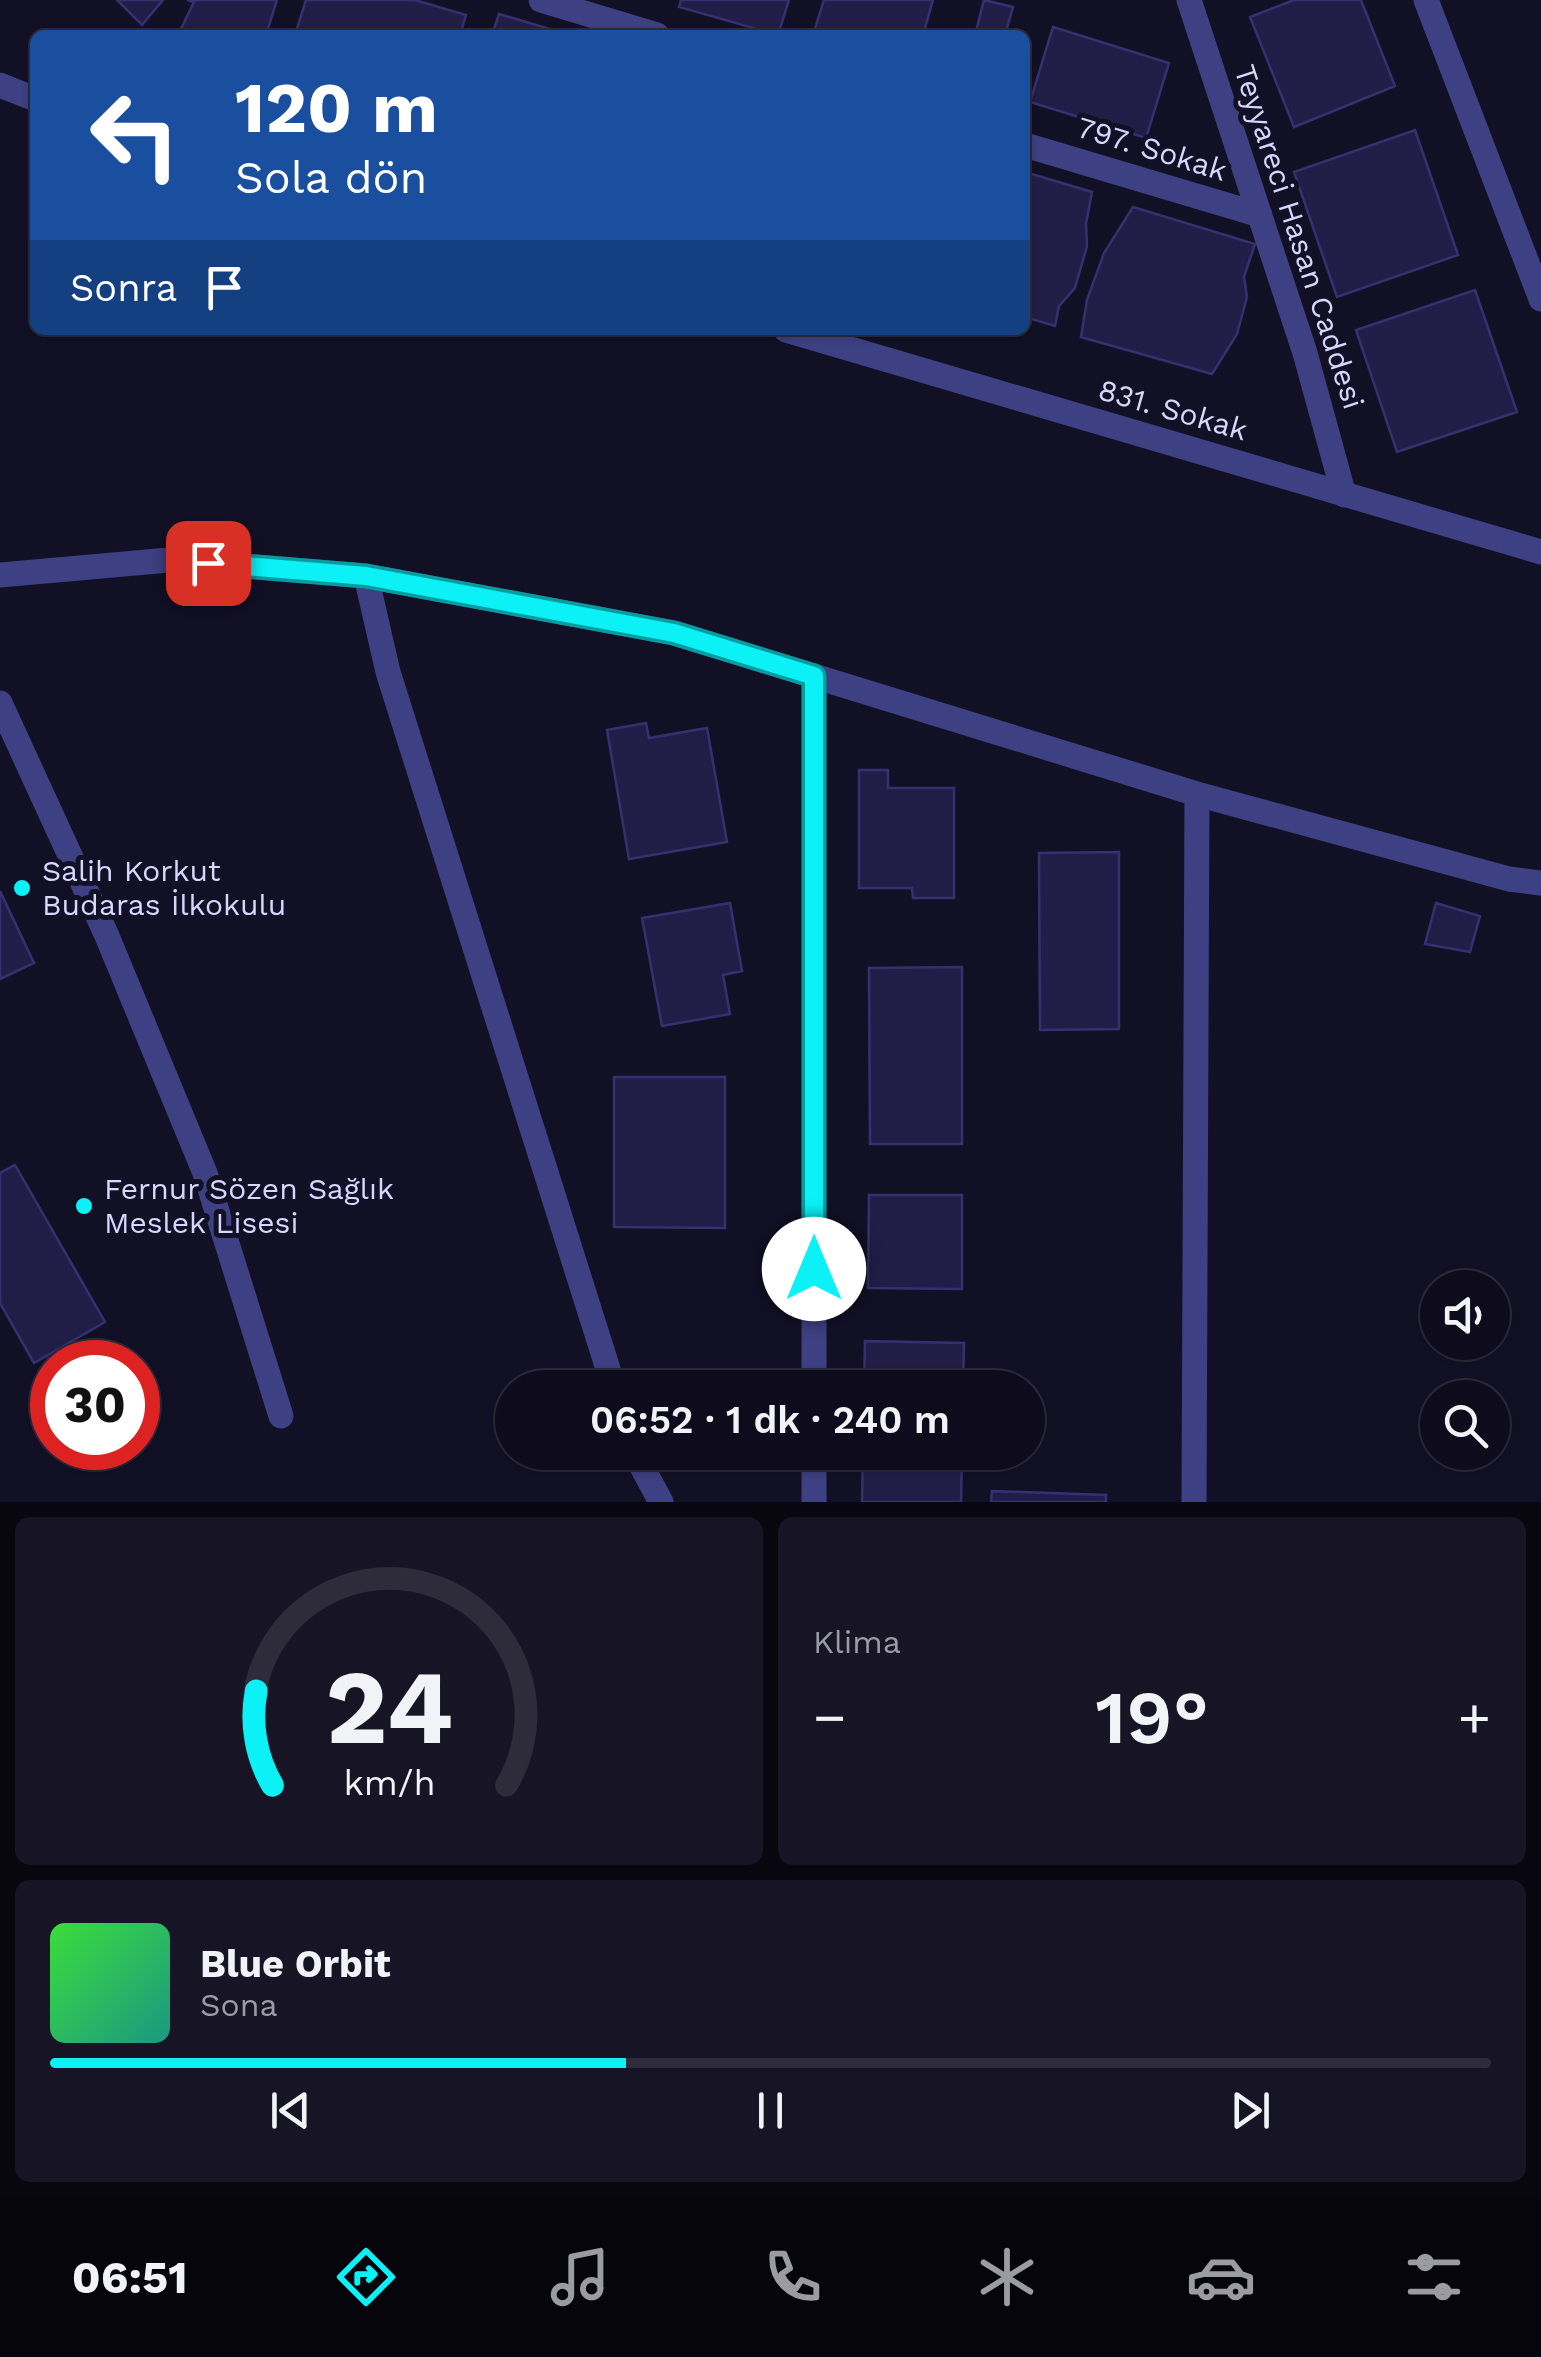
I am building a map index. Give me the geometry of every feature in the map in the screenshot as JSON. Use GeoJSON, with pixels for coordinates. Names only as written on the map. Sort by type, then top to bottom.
{"type":"FeatureCollection","features":[{"type":"Feature","properties":{"kind":"street"},"geometry":{"type":"LineString","coordinates":[[541,0],[576,5],[644,30]]}},
{"type":"Feature","properties":{"kind":"street","name":"Teyyareci Hasan Caddesi"},"geometry":{"type":"LineString","coordinates":[[1189,0],[1305,353],[1344,495]]}},
{"type":"Feature","properties":{"kind":"street"},"geometry":{"type":"LineString","coordinates":[[1426,0],[1541,300]]}},
{"type":"Feature","properties":{"kind":"street"},"geometry":{"type":"LineString","coordinates":[[0,85],[30,97]]}},
{"type":"Feature","properties":{"kind":"street","name":"797. Sokak"},"geometry":{"type":"LineString","coordinates":[[1030,146],[1260,215]]}},
{"type":"Feature","properties":{"kind":"street","name":"831. Sokak"},"geometry":{"type":"LineString","coordinates":[[803,335],[1541,552]]}},
{"type":"Feature","properties":{"kind":"street"},"geometry":{"type":"LineString","coordinates":[[0,575],[169,560],[366,576],[674,633],[1196,794],[1509,880],[1541,883]]}},
{"type":"Feature","properties":{"kind":"street"},"geometry":{"type":"LineString","coordinates":[[366,576],[388,672],[608,1370]]}},
{"type":"Feature","properties":{"kind":"street"},"geometry":{"type":"LineString","coordinates":[[814,676],[814,1370]]}},
{"type":"Feature","properties":{"kind":"street"},"geometry":{"type":"LineString","coordinates":[[0,703],[107,936],[205,1173],[281,1416]]}},
{"type":"Feature","properties":{"kind":"street"},"geometry":{"type":"LineString","coordinates":[[1194,1502],[1196,794]]}},
{"type":"Feature","properties":{"kind":"street"},"geometry":{"type":"LineString","coordinates":[[644,1470],[661,1502]]}},
{"type":"Feature","properties":{"kind":"street"},"geometry":{"type":"LineString","coordinates":[[814,1470],[814,1502]]}},
{"type":"Feature","properties":{"kind":"building"},"geometry":{"type":"Polygon","coordinates":[[[117,0],[163,0],[142,25],[117,0]]]}},
{"type":"Feature","properties":{"kind":"building"},"geometry":{"type":"Polygon","coordinates":[[[187,0],[277,0],[268,30],[180,30],[194,2],[187,0]]]}},
{"type":"Feature","properties":{"kind":"building"},"geometry":{"type":"Polygon","coordinates":[[[306,0],[415,0],[466,15],[462,30],[297,30],[306,0]]]}},
{"type":"Feature","properties":{"kind":"building"},"geometry":{"type":"Polygon","coordinates":[[[681,0],[789,0],[780,30],[760,30],[679,7],[681,0]]]}},
{"type":"Feature","properties":{"kind":"building"},"geometry":{"type":"Polygon","coordinates":[[[824,0],[933,0],[924,30],[815,30],[824,0]]]}},
{"type":"Feature","properties":{"kind":"building"},"geometry":{"type":"Polygon","coordinates":[[[984,0],[1013,7],[1006,30],[976,30],[984,0]]]}},
{"type":"Feature","properties":{"kind":"building"},"geometry":{"type":"Polygon","coordinates":[[[1294,0],[1361,0],[1395,86],[1294,127],[1250,17],[1294,0]]]}},
{"type":"Feature","properties":{"kind":"building"},"geometry":{"type":"Polygon","coordinates":[[[499,14],[553,30],[494,30],[499,14]]]}},
{"type":"Feature","properties":{"kind":"building"},"geometry":{"type":"Polygon","coordinates":[[[1053,27],[1169,63],[1146,138],[1030,102],[1053,27]]]}},
{"type":"Feature","properties":{"kind":"building"},"geometry":{"type":"Polygon","coordinates":[[[1415,130],[1458,255],[1337,297],[1294,172],[1415,130]]]}},
{"type":"Feature","properties":{"kind":"building"},"geometry":{"type":"Polygon","coordinates":[[[1030,173],[1092,192],[1086,224],[1087,246],[1075,288],[1059,306],[1055,326],[1030,318],[1030,173]]]}},
{"type":"Feature","properties":{"kind":"building"},"geometry":{"type":"Polygon","coordinates":[[[1133,207],[1255,244],[1244,277],[1247,297],[1237,334],[1212,374],[1081,337],[1087,300],[1104,253],[1133,207]]]}},
{"type":"Feature","properties":{"kind":"building"},"geometry":{"type":"Polygon","coordinates":[[[1475,290],[1517,412],[1397,452],[1356,330],[1475,290]]]}},
{"type":"Feature","properties":{"kind":"building"},"geometry":{"type":"Polygon","coordinates":[[[646,723],[649,738],[707,728],[727,842],[629,859],[607,730],[646,723]]]}},
{"type":"Feature","properties":{"kind":"building"},"geometry":{"type":"Polygon","coordinates":[[[859,770],[888,770],[888,788],[954,788],[954,898],[913,898],[912,888],[859,888],[859,770]]]}},
{"type":"Feature","properties":{"kind":"building"},"geometry":{"type":"Polygon","coordinates":[[[1119,852],[1119,1029],[1040,1030],[1039,853],[1119,852]]]}},
{"type":"Feature","properties":{"kind":"building"},"geometry":{"type":"Polygon","coordinates":[[[0,891],[34,963],[0,979],[0,891]]]}},
{"type":"Feature","properties":{"kind":"building"},"geometry":{"type":"Polygon","coordinates":[[[730,903],[742,971],[723,975],[730,1014],[662,1026],[642,918],[730,903]]]}},
{"type":"Feature","properties":{"kind":"building"},"geometry":{"type":"Polygon","coordinates":[[[1436,903],[1480,916],[1470,952],[1425,944],[1436,903]]]}},
{"type":"Feature","properties":{"kind":"building"},"geometry":{"type":"Polygon","coordinates":[[[962,967],[962,1144],[870,1144],[869,968],[962,967]]]}},
{"type":"Feature","properties":{"kind":"building"},"geometry":{"type":"Polygon","coordinates":[[[614,1077],[725,1077],[725,1228],[614,1227],[614,1077]]]}},
{"type":"Feature","properties":{"kind":"building"},"geometry":{"type":"Polygon","coordinates":[[[15,1165],[105,1322],[74,1340],[30,1340],[30,1356],[0,1303],[0,1173],[15,1165]]]}},
{"type":"Feature","properties":{"kind":"building"},"geometry":{"type":"Polygon","coordinates":[[[869,1195],[962,1195],[962,1289],[868,1288],[869,1195]]]}},
{"type":"Feature","properties":{"kind":"building"},"geometry":{"type":"Polygon","coordinates":[[[865,1341],[964,1343],[963,1370],[864,1370],[865,1341]]]}},
{"type":"Feature","properties":{"kind":"building"},"geometry":{"type":"Polygon","coordinates":[[[863,1470],[962,1470],[961,1502],[862,1502],[863,1470]]]}},
{"type":"Feature","properties":{"kind":"building"},"geometry":{"type":"Polygon","coordinates":[[[992,1491],[1106,1495],[1106,1502],[991,1502],[992,1491]]]}},
{"type":"Feature","properties":{"kind":"place","name":"Salih Korkut Budaras İlkokulu"},"geometry":{"type":"Point","coordinates":[22,888]}},
{"type":"Feature","properties":{"kind":"place","name":"Fernur Sözen Sağlık Meslek Lisesi"},"geometry":{"type":"Point","coordinates":[84,1206]}},
{"type":"Feature","properties":{"kind":"route"},"geometry":{"type":"LineString","coordinates":[[208,563],[366,576],[674,633],[814,676],[814,1269]]}}]}
